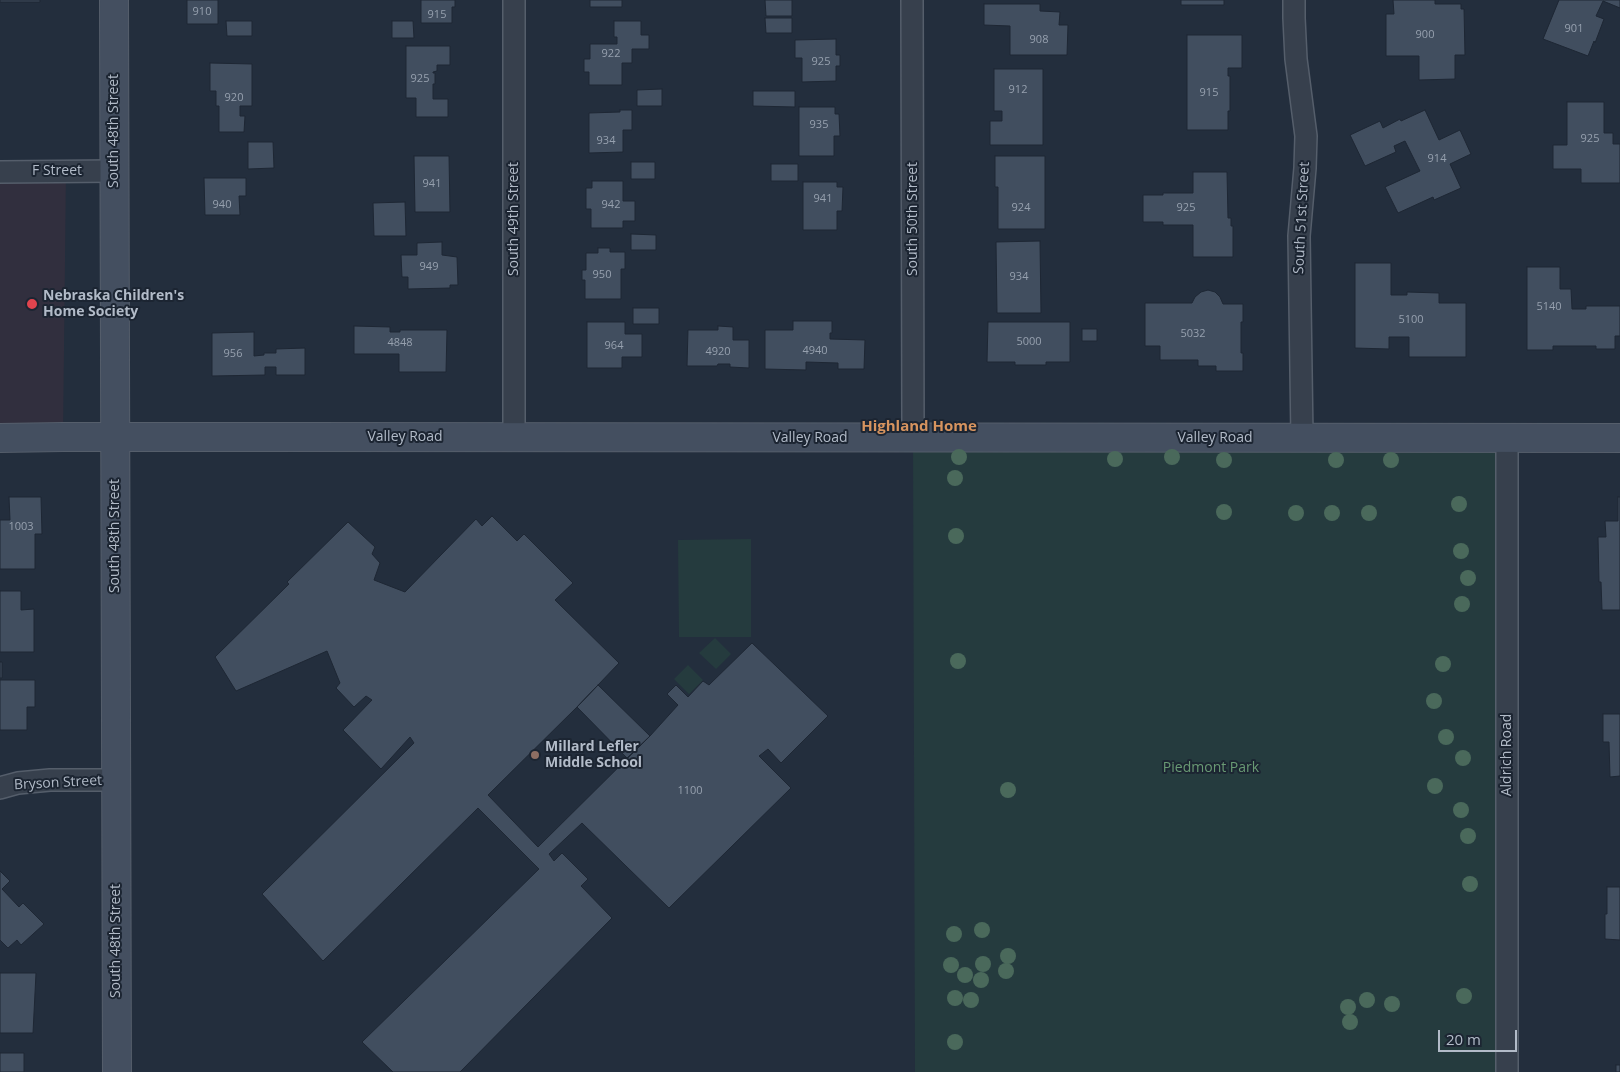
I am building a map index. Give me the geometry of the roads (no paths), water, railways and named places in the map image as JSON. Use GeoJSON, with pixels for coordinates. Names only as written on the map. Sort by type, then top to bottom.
{"type":"FeatureCollection","features":[{"type":"Feature","properties":{"kind":"street","name":"South 48th Street"},"geometry":{"type":"LineString","coordinates":[[114,0],[117,1072]]}},
{"type":"Feature","properties":{"kind":"street","name":"South 49th Street"},"geometry":{"type":"LineString","coordinates":[[514,0],[514,438]]}},
{"type":"Feature","properties":{"kind":"street","name":"South 50th Street"},"geometry":{"type":"LineString","coordinates":[[912,0],[913,438]]}},
{"type":"Feature","properties":{"kind":"street","name":"South 51st Street"},"geometry":{"type":"LineString","coordinates":[[1294,0],[1296,59],[1306,136],[1299,236],[1302,438]]}},
{"type":"Feature","properties":{"kind":"street","name":"F Street"},"geometry":{"type":"LineString","coordinates":[[0,172],[114,171]]}},
{"type":"Feature","properties":{"kind":"street","name":"Valley Road"},"geometry":{"type":"LineString","coordinates":[[0,438],[1620,438]]}},
{"type":"Feature","properties":{"kind":"street","name":"Aldrich Road"},"geometry":{"type":"LineString","coordinates":[[1507,438],[1508,1072]]}},
{"type":"Feature","properties":{"kind":"street","name":"Bryson Street"},"geometry":{"type":"LineString","coordinates":[[0,788],[18,783],[50,780],[116,780]]}},
{"type":"Feature","properties":{"kind":"place","name":"Nebraska Children's Home Society"},"geometry":{"type":"Point","coordinates":[32,304]}},
{"type":"Feature","properties":{"kind":"place","name":"Millard Lefler Middle School"},"geometry":{"type":"Point","coordinates":[535,755]}},
{"type":"Feature","properties":{"kind":"district","name":"Highland Home"},"geometry":{"type":"Point","coordinates":[919,427]}},
{"type":"Feature","properties":{"kind":"park label","name":"Piedmont Park"},"geometry":{"type":"Point","coordinates":[1211,768]}}]}
